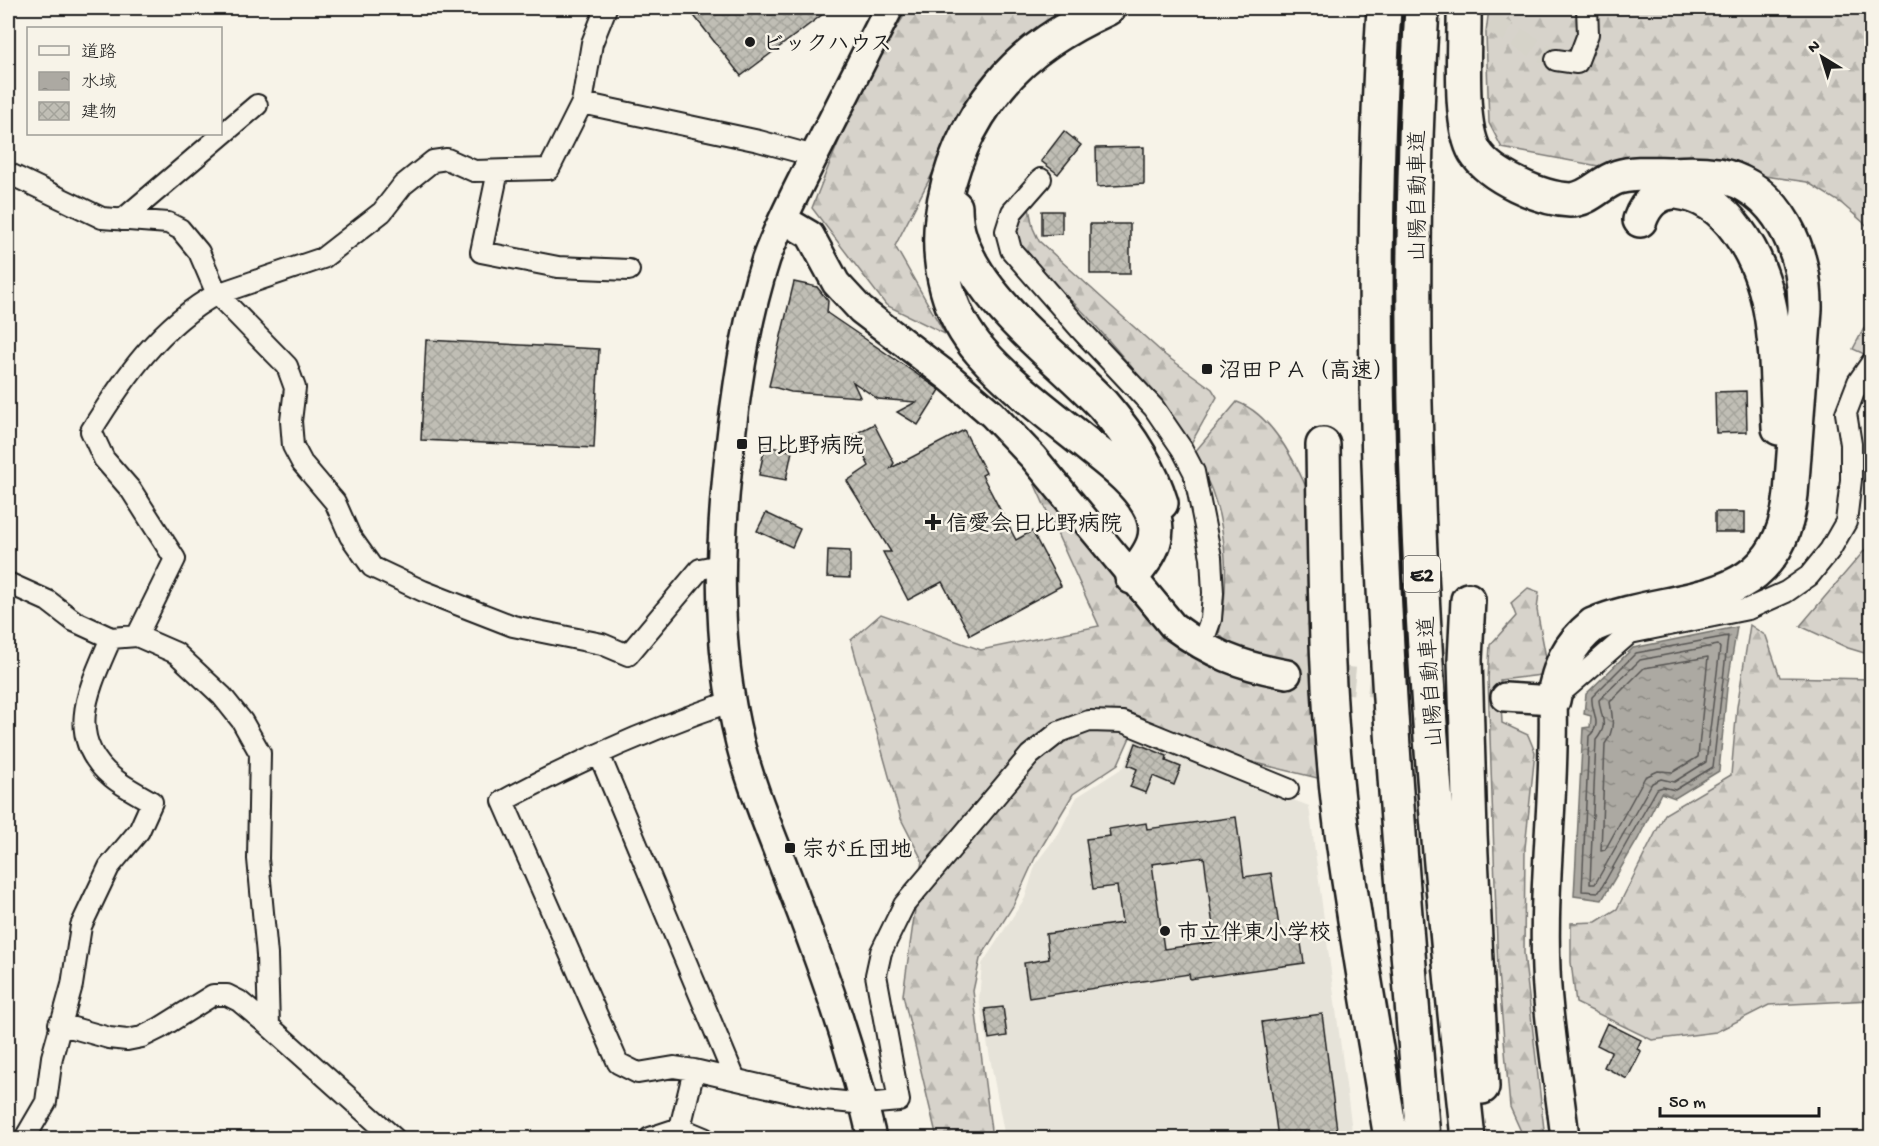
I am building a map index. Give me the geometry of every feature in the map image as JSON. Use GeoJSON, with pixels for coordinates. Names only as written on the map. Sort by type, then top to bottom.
{"type":"FeatureCollection","features":[{"type":"Feature","properties":{"kind":"highway"},"geometry":{"type":"LineString","coordinates":[[1108,8],[1066,28],[1028,56],[998,87],[984,106],[953,169],[944,207],[940,248],[942,270],[952,306],[959,322],[979,350],[1002,374],[1127,478],[1149,506],[1155,524],[1154,543],[1151,552],[1132,577]]}},
{"type":"Feature","properties":{"kind":"highway"},"geometry":{"type":"LineString","coordinates":[[1128,8],[1053,47],[1019,75],[1003,93],[982,126],[967,158],[958,189],[955,219],[967,258],[985,286],[1102,405],[1129,438],[1154,481],[1162,507],[1164,536],[1153,555],[1132,577]]}},
{"type":"Feature","properties":{"kind":"highway","name":"山陽自動車道"},"geometry":{"type":"LineString","coordinates":[[1384,8],[1378,125],[1380,471],[1396,786],[1424,1138]]}},
{"type":"Feature","properties":{"kind":"highway","name":"山陽自動車道"},"geometry":{"type":"LineString","coordinates":[[1422,8],[1416,105],[1415,318],[1418,480],[1439,847],[1468,1138]]}},
{"type":"Feature","properties":{"kind":"highway"},"geometry":{"type":"LineString","coordinates":[[1464,8],[1466,123],[1475,152],[1495,173],[1530,189],[1569,200],[1580,199],[1610,180],[1627,175],[1694,173],[1730,178],[1755,193],[1784,223],[1798,254],[1803,279],[1804,309],[1792,484],[1787,518],[1778,543],[1753,573],[1722,592],[1593,625],[1565,654],[1558,672],[1553,700]]}},
{"type":"Feature","properties":{"kind":"highway"},"geometry":{"type":"LineString","coordinates":[[1553,700],[1557,657],[1565,641],[1578,625],[1603,611],[1708,588],[1732,576],[1749,562],[1766,541],[1779,506],[1781,450],[1772,320],[1766,284],[1758,263],[1726,216],[1697,197],[1678,193],[1662,194],[1647,204],[1640,220]]}},
{"type":"Feature","properties":{"kind":"highway"},"geometry":{"type":"LineString","coordinates":[[1323,445],[1325,584],[1331,709],[1341,824],[1391,1138]]}},
{"type":"Feature","properties":{"kind":"highway"},"geometry":{"type":"LineString","coordinates":[[1468,600],[1465,660],[1469,823],[1484,1138]]}},
{"type":"Feature","properties":{"kind":"street"},"geometry":{"type":"LineString","coordinates":[[138,636],[175,559],[131,490],[104,459],[91,431],[123,380],[158,341],[201,303],[217,294],[323,258],[382,212],[403,185],[434,161],[447,159],[474,171],[549,169],[582,103],[592,43],[606,8]]}},
{"type":"Feature","properties":{"kind":"street"},"geometry":{"type":"LineString","coordinates":[[872,1138],[865,1104],[835,1006],[754,790],[740,743],[720,609],[725,487],[748,326],[766,259],[783,219],[889,8]]}},
{"type":"Feature","properties":{"kind":"street"},"geometry":{"type":"LineString","coordinates":[[1556,60],[1577,63],[1588,34],[1587,8]]}},
{"type":"Feature","properties":{"kind":"street"},"geometry":{"type":"LineString","coordinates":[[582,103],[759,141],[814,156]]}},
{"type":"Feature","properties":{"kind":"street"},"geometry":{"type":"LineString","coordinates":[[222,135],[257,105]]}},
{"type":"Feature","properties":{"kind":"street"},"geometry":{"type":"LineString","coordinates":[[122,220],[222,135]]}},
{"type":"Feature","properties":{"kind":"street"},"geometry":{"type":"LineString","coordinates":[[498,171],[481,252],[558,267],[629,270]]}},
{"type":"Feature","properties":{"kind":"street"},"geometry":{"type":"LineString","coordinates":[[8,173],[102,218],[168,223],[180,229],[199,252],[217,294],[287,366],[294,388],[291,421],[293,446],[302,464],[335,502],[350,536],[372,567],[423,591],[513,626],[602,644],[628,655],[700,569],[721,565]]}},
{"type":"Feature","properties":{"kind":"street"},"geometry":{"type":"LineString","coordinates":[[1041,179],[1012,212],[1006,231],[1011,249],[1081,330],[1154,408],[1182,449],[1194,472],[1209,547],[1212,584],[1211,619],[1201,647]]}},
{"type":"Feature","properties":{"kind":"street"},"geometry":{"type":"LineString","coordinates":[[783,219],[810,235],[836,283],[861,310],[950,378],[992,414],[1025,448],[1173,626],[1201,647],[1256,669],[1287,674]]}},
{"type":"Feature","properties":{"kind":"street"},"geometry":{"type":"LineString","coordinates":[[1505,697],[1553,700],[1630,633],[1748,609],[1786,592],[1809,576],[1830,550],[1846,522],[1851,480],[1851,444],[1846,413],[1858,382],[1872,362]]}},
{"type":"Feature","properties":{"kind":"street"},"geometry":{"type":"LineString","coordinates":[[8,583],[48,601],[74,621],[111,638],[138,636],[176,653],[222,696],[242,722],[260,753],[258,860],[267,955],[269,1026]]}},
{"type":"Feature","properties":{"kind":"street"},"geometry":{"type":"LineString","coordinates":[[25,1138],[46,1102],[60,1024],[72,985],[81,926],[109,867],[139,831],[152,802],[113,778],[94,759],[84,738],[84,711],[111,638]]}},
{"type":"Feature","properties":{"kind":"street"},"geometry":{"type":"LineString","coordinates":[[1553,700],[1554,752],[1547,870],[1545,971],[1565,1138]]}},
{"type":"Feature","properties":{"kind":"street"},"geometry":{"type":"LineString","coordinates":[[732,701],[689,715],[599,754],[502,801],[618,1063],[638,1073],[674,1067],[824,1100],[865,1104],[900,1101],[876,975],[881,952],[904,905],[1030,755],[1059,732],[1089,721],[1123,722],[1288,789]]}},
{"type":"Feature","properties":{"kind":"street"},"geometry":{"type":"LineString","coordinates":[[599,754],[735,1079]]}},
{"type":"Feature","properties":{"kind":"street"},"geometry":{"type":"LineString","coordinates":[[60,1024],[109,1038],[127,1040],[160,1028],[213,995],[227,995],[269,1026],[394,1138]]}},
{"type":"Feature","properties":{"kind":"street"},"geometry":{"type":"LineString","coordinates":[[680,1128],[694,1070]]}},
{"type":"Feature","properties":{"kind":"street"},"geometry":{"type":"LineString","coordinates":[[650,1138],[680,1128],[704,1138]]}},
{"type":"Feature","properties":{"kind":"shaded area","name":"市立伴東小学校"},"geometry":{"type":"Polygon","coordinates":[[[1135,739],[1309,806],[1353,1138],[1005,1138],[979,999],[982,964],[1025,898],[1036,863],[1059,833],[1077,797],[1124,767],[1135,739]]]}},
{"type":"Feature","properties":{"kind":"green space"},"geometry":{"type":"Polygon","coordinates":[[[909,8],[1073,8],[945,149],[895,246],[945,334],[886,305],[812,208],[867,80],[909,8]]]}},
{"type":"Feature","properties":{"kind":"green space"},"geometry":{"type":"Polygon","coordinates":[[[1489,8],[1871,8],[1871,229],[1841,203],[1807,182],[1758,175],[1609,168],[1502,148],[1489,123],[1486,33],[1489,8]]]}},
{"type":"Feature","properties":{"kind":"green space"},"geometry":{"type":"Polygon","coordinates":[[[1029,208],[1033,228],[1039,241],[1165,355],[1212,389],[1217,397],[1190,445],[1154,395],[1114,347],[1087,316],[1040,272],[1024,252],[1017,232],[1021,219],[1029,208]]]}},
{"type":"Feature","properties":{"kind":"green space"},"geometry":{"type":"Polygon","coordinates":[[[1871,315],[1871,357],[1853,349],[1871,315]]]}},
{"type":"Feature","properties":{"kind":"green space"},"geometry":{"type":"Polygon","coordinates":[[[1237,402],[1251,409],[1275,432],[1302,478],[1315,508],[1326,780],[1132,733],[1118,764],[1073,794],[1035,858],[1013,906],[980,959],[973,991],[992,1138],[937,1138],[903,995],[922,860],[901,819],[851,640],[881,614],[981,650],[1099,626],[1021,454],[1201,659],[1264,683],[1270,658],[1231,646],[1219,634],[1225,581],[1224,544],[1212,491],[1193,454],[1237,402]]]}},
{"type":"Feature","properties":{"kind":"green space"},"geometry":{"type":"Polygon","coordinates":[[[1871,537],[1871,655],[1848,648],[1800,626],[1870,544],[1871,537]]]}},
{"type":"Feature","properties":{"kind":"green space"},"geometry":{"type":"Polygon","coordinates":[[[1528,588],[1539,592],[1537,610],[1547,663],[1541,675],[1500,680],[1502,723],[1528,735],[1535,752],[1525,848],[1524,953],[1545,1138],[1524,1138],[1510,1107],[1498,972],[1488,679],[1490,645],[1516,616],[1511,603],[1528,588]]]}},
{"type":"Feature","properties":{"kind":"green space"},"geometry":{"type":"Polygon","coordinates":[[[1750,625],[1766,636],[1780,677],[1871,679],[1871,1000],[1769,1005],[1716,1032],[1652,1040],[1576,1003],[1571,962],[1571,923],[1596,922],[1617,909],[1665,814],[1731,775],[1737,707],[1750,625]]]}},
{"type":"Feature","properties":{"kind":"water"},"geometry":{"type":"Polygon","coordinates":[[[1737,627],[1727,688],[1719,771],[1675,798],[1661,793],[1638,839],[1602,900],[1574,896],[1583,728],[1590,727],[1591,716],[1584,714],[1586,694],[1633,648],[1737,627]]]}},
{"type":"Feature","properties":{"kind":"building","name":"ビックハウス"},"geometry":{"type":"Polygon","coordinates":[[[688,8],[831,8],[741,76],[688,8]]]}},
{"type":"Feature","properties":{"kind":"building"},"geometry":{"type":"Polygon","coordinates":[[[1064,131],[1081,145],[1058,174],[1041,161],[1064,131]]]}},
{"type":"Feature","properties":{"kind":"building"},"geometry":{"type":"Polygon","coordinates":[[[1144,147],[1144,184],[1097,187],[1096,148],[1144,147]]]}},
{"type":"Feature","properties":{"kind":"building"},"geometry":{"type":"Polygon","coordinates":[[[1042,211],[1062,211],[1062,234],[1042,235],[1042,211]]]}},
{"type":"Feature","properties":{"kind":"building"},"geometry":{"type":"Polygon","coordinates":[[[1090,224],[1130,224],[1130,274],[1090,274],[1090,224]]]}},
{"type":"Feature","properties":{"kind":"building"},"geometry":{"type":"Polygon","coordinates":[[[794,282],[817,287],[828,301],[827,313],[940,390],[918,425],[897,412],[916,402],[878,399],[853,382],[860,397],[791,392],[769,386],[794,282]]]}},
{"type":"Feature","properties":{"kind":"building"},"geometry":{"type":"Polygon","coordinates":[[[426,340],[599,349],[594,448],[421,440],[426,340]]]}},
{"type":"Feature","properties":{"kind":"building"},"geometry":{"type":"Polygon","coordinates":[[[1746,391],[1747,432],[1716,433],[1715,392],[1746,391]]]}},
{"type":"Feature","properties":{"kind":"building"},"geometry":{"type":"Polygon","coordinates":[[[874,424],[894,463],[891,468],[964,430],[986,473],[982,475],[1016,540],[1032,531],[1061,586],[970,635],[942,582],[908,600],[883,552],[891,552],[847,481],[869,466],[853,435],[874,424]]]}},
{"type":"Feature","properties":{"kind":"building"},"geometry":{"type":"Polygon","coordinates":[[[765,446],[792,451],[786,480],[759,475],[765,446]]]}},
{"type":"Feature","properties":{"kind":"building"},"geometry":{"type":"Polygon","coordinates":[[[1715,512],[1745,512],[1745,532],[1715,532],[1715,512]]]}},
{"type":"Feature","properties":{"kind":"building"},"geometry":{"type":"Polygon","coordinates":[[[766,513],[800,529],[792,547],[757,531],[766,513]]]}},
{"type":"Feature","properties":{"kind":"building"},"geometry":{"type":"Polygon","coordinates":[[[828,550],[850,551],[850,578],[827,577],[828,550]]]}},
{"type":"Feature","properties":{"kind":"building"},"geometry":{"type":"Polygon","coordinates":[[[1136,743],[1167,756],[1166,761],[1181,767],[1174,785],[1153,776],[1146,793],[1130,787],[1137,769],[1128,765],[1136,743]]]}},
{"type":"Feature","properties":{"kind":"building"},"geometry":{"type":"Polygon","coordinates":[[[1236,817],[1244,877],[1271,873],[1280,933],[1299,930],[1304,963],[1190,979],[1189,974],[1029,998],[1024,963],[1049,959],[1046,934],[1122,923],[1117,886],[1093,889],[1086,839],[1110,836],[1109,829],[1146,823],[1147,829],[1236,817]],[[1204,857],[1152,864],[1164,949],[1215,942],[1204,857]]]}},
{"type":"Feature","properties":{"kind":"building"},"geometry":{"type":"Polygon","coordinates":[[[1003,1007],[1007,1036],[989,1039],[985,1009],[1003,1007]]]}},
{"type":"Feature","properties":{"kind":"building"},"geometry":{"type":"Polygon","coordinates":[[[1322,1014],[1338,1138],[1278,1138],[1262,1022],[1322,1014]]]}},
{"type":"Feature","properties":{"kind":"building"},"geometry":{"type":"Polygon","coordinates":[[[1607,1023],[1641,1040],[1637,1049],[1641,1051],[1627,1079],[1604,1067],[1611,1052],[1597,1045],[1607,1023]]]}},
{"type":"Feature","properties":{"kind":"tunnel"},"geometry":{"type":"LineString","coordinates":[[1465,8],[1556,60]]}},
{"type":"Feature","properties":{"kind":"tunnel"},"geometry":{"type":"LineString","coordinates":[[1287,674],[1505,697]]}},
{"type":"Feature","properties":{"kind":"place","name":"ビックハウス"},"geometry":{"type":"Point","coordinates":[750,42]}},
{"type":"Feature","properties":{"kind":"place","name":"沼田ＰＡ（高速）"},"geometry":{"type":"Point","coordinates":[1207,369]}},
{"type":"Feature","properties":{"kind":"place","name":"日比野病院"},"geometry":{"type":"Point","coordinates":[742,444]}},
{"type":"Feature","properties":{"kind":"place","name":"信愛会日比野病院"},"geometry":{"type":"Point","coordinates":[933,522]}},
{"type":"Feature","properties":{"kind":"place","name":"宗が丘団地"},"geometry":{"type":"Point","coordinates":[790,848]}},
{"type":"Feature","properties":{"kind":"place","name":"市立伴東小学校"},"geometry":{"type":"Point","coordinates":[1165,931]}}]}
